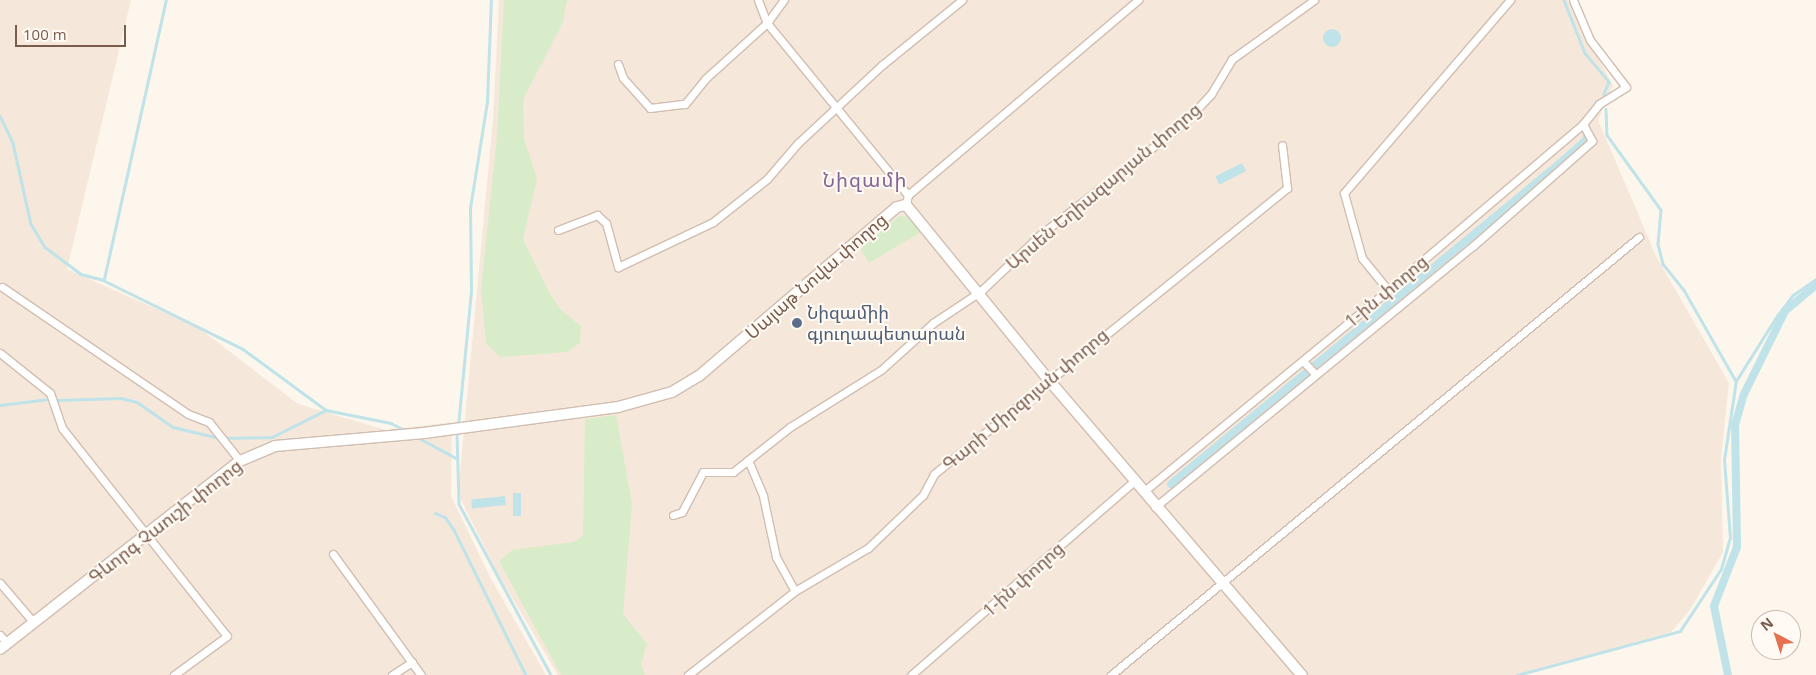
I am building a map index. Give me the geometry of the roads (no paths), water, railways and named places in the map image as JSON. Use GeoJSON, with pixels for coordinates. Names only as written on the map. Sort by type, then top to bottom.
{"type":"FeatureCollection","features":[{"type":"Feature","properties":{"kind":"main road"},"geometry":{"type":"LineString","coordinates":[[907,200],[1048,379],[1134,482],[1302,675]]}},
{"type":"Feature","properties":{"kind":"main road","name":"Սայաթ Նովա փողոց"},"geometry":{"type":"LineString","coordinates":[[424,433],[618,407],[672,392],[699,376],[907,200]]}},
{"type":"Feature","properties":{"kind":"main road","name":"Գևորգ Չաուշի փողոց"},"geometry":{"type":"LineString","coordinates":[[2,642],[34,623],[240,461],[275,446],[424,433]]}},
{"type":"Feature","properties":{"kind":"street"},"geometry":{"type":"LineString","coordinates":[[758,0],[767,23],[907,200]]}},
{"type":"Feature","properties":{"kind":"street"},"geometry":{"type":"LineString","coordinates":[[618,64],[623,78],[650,108],[672,108],[684,104],[705,79],[767,23],[784,0]]}},
{"type":"Feature","properties":{"kind":"street"},"geometry":{"type":"LineString","coordinates":[[558,230],[597,215],[606,223],[618,267],[734,210],[834,108],[962,0]]}},
{"type":"Feature","properties":{"kind":"street","name":"Սայաթ Նովա փողոց"},"geometry":{"type":"LineString","coordinates":[[907,200],[1138,0]]}},
{"type":"Feature","properties":{"kind":"street","name":"Արսեն Եղիազարյան փողոց"},"geometry":{"type":"LineString","coordinates":[[673,516],[682,512],[703,472],[733,472],[790,427],[881,370],[933,323],[980,291],[1040,235],[1184,123],[1211,94],[1232,59],[1314,0]]}},
{"type":"Feature","properties":{"kind":"street"},"geometry":{"type":"LineString","coordinates":[[1388,290],[1362,258],[1344,193],[1510,0]]}},
{"type":"Feature","properties":{"kind":"street","name":"1-ին փողոց"},"geometry":{"type":"LineString","coordinates":[[1143,492],[1388,290],[1583,124],[1599,104],[1626,87],[1590,40],[1573,0]]}},
{"type":"Feature","properties":{"kind":"street"},"geometry":{"type":"LineString","coordinates":[[1156,507],[1315,374],[1473,246],[1592,141],[1583,124]]}},
{"type":"Feature","properties":{"kind":"street","name":"Գարի Միրզոյան փողոց"},"geometry":{"type":"LineString","coordinates":[[688,675],[795,591],[868,548],[924,495],[934,474],[1048,379],[1287,188],[1282,145]]}},
{"type":"Feature","properties":{"kind":"street"},"geometry":{"type":"LineString","coordinates":[[1111,675],[1220,581],[1639,237]]}},
{"type":"Feature","properties":{"kind":"street"},"geometry":{"type":"LineString","coordinates":[[2,287],[188,414],[209,422],[215,432],[240,461]]}},
{"type":"Feature","properties":{"kind":"street"},"geometry":{"type":"LineString","coordinates":[[0,353],[50,393],[62,428],[227,636],[174,675]]}},
{"type":"Feature","properties":{"kind":"street"},"geometry":{"type":"LineString","coordinates":[[1304,361],[1315,374]]}},
{"type":"Feature","properties":{"kind":"street"},"geometry":{"type":"LineString","coordinates":[[748,460],[763,496],[776,557],[795,591]]}},
{"type":"Feature","properties":{"kind":"street","name":"1-ին փողոց"},"geometry":{"type":"LineString","coordinates":[[911,675],[1134,482]]}},
{"type":"Feature","properties":{"kind":"street"},"geometry":{"type":"LineString","coordinates":[[333,554],[421,675]]}},
{"type":"Feature","properties":{"kind":"street"},"geometry":{"type":"LineString","coordinates":[[0,583],[34,623]]}},
{"type":"Feature","properties":{"kind":"street"},"geometry":{"type":"LineString","coordinates":[[392,675],[412,662]]}},
{"type":"Feature","properties":{"kind":"water"},"geometry":{"type":"Polygon","coordinates":[[[1332,29],[1338,32],[1341,38],[1338,44],[1332,47],[1326,44],[1323,38],[1326,32],[1332,29]]]}},
{"type":"Feature","properties":{"kind":"water"},"geometry":{"type":"Polygon","coordinates":[[[1242,163],[1246,171],[1219,185],[1215,177],[1242,163]]]}},
{"type":"Feature","properties":{"kind":"water"},"geometry":{"type":"Polygon","coordinates":[[[513,493],[521,493],[521,516],[513,516],[513,493]]]}},
{"type":"Feature","properties":{"kind":"water"},"geometry":{"type":"Polygon","coordinates":[[[505,496],[506,505],[472,509],[471,500],[505,496]]]}},
{"type":"Feature","properties":{"kind":"waterway"},"geometry":{"type":"LineString","coordinates":[[104,279],[166,0]]}},
{"type":"Feature","properties":{"kind":"waterway"},"geometry":{"type":"LineString","coordinates":[[458,426],[471,291],[470,208],[487,102],[491,0]]}},
{"type":"Feature","properties":{"kind":"waterway"},"geometry":{"type":"LineString","coordinates":[[1564,0],[1585,53],[1609,82],[1604,94]]}},
{"type":"Feature","properties":{"kind":"waterway"},"geometry":{"type":"LineString","coordinates":[[1606,109],[1607,135],[1661,210],[1658,244],[1663,264],[1684,290],[1736,381]]}},
{"type":"Feature","properties":{"kind":"waterway"},"geometry":{"type":"LineString","coordinates":[[0,116],[13,143],[31,224],[45,247],[81,274],[103,280],[243,349],[326,410]]}},
{"type":"Feature","properties":{"kind":"waterway"},"geometry":{"type":"LineString","coordinates":[[1171,484],[1550,172],[1586,140],[1588,132]]}},
{"type":"Feature","properties":{"kind":"waterway"},"geometry":{"type":"LineString","coordinates":[[1517,675],[1680,631],[1721,569],[1730,538],[1724,460],[1736,381],[1777,316],[1793,295],[1816,279]]}},
{"type":"Feature","properties":{"kind":"waterway"},"geometry":{"type":"LineString","coordinates":[[1728,675],[1714,606],[1737,547],[1735,425],[1744,394],[1785,311],[1816,285]]}},
{"type":"Feature","properties":{"kind":"waterway"},"geometry":{"type":"LineString","coordinates":[[58,400],[121,398],[137,402],[173,427],[219,438]]}},
{"type":"Feature","properties":{"kind":"waterway"},"geometry":{"type":"LineString","coordinates":[[0,405],[49,399]]}},
{"type":"Feature","properties":{"kind":"waterway"},"geometry":{"type":"LineString","coordinates":[[225,438],[272,437],[326,410],[391,423],[405,430]]}},
{"type":"Feature","properties":{"kind":"waterway"},"geometry":{"type":"LineString","coordinates":[[457,432],[459,504],[551,675]]}},
{"type":"Feature","properties":{"kind":"waterway"},"geometry":{"type":"LineString","coordinates":[[419,438],[456,458]]}},
{"type":"Feature","properties":{"kind":"waterway"},"geometry":{"type":"LineString","coordinates":[[435,513],[445,517],[454,530],[526,675]]}},
{"type":"Feature","properties":{"kind":"place","name":"Նիզամիի գյուղապետարան"},"geometry":{"type":"Point","coordinates":[797,323]}},
{"type":"Feature","properties":{"kind":"district","name":"Նիզամի"},"geometry":{"type":"Point","coordinates":[865,179]}}]}
